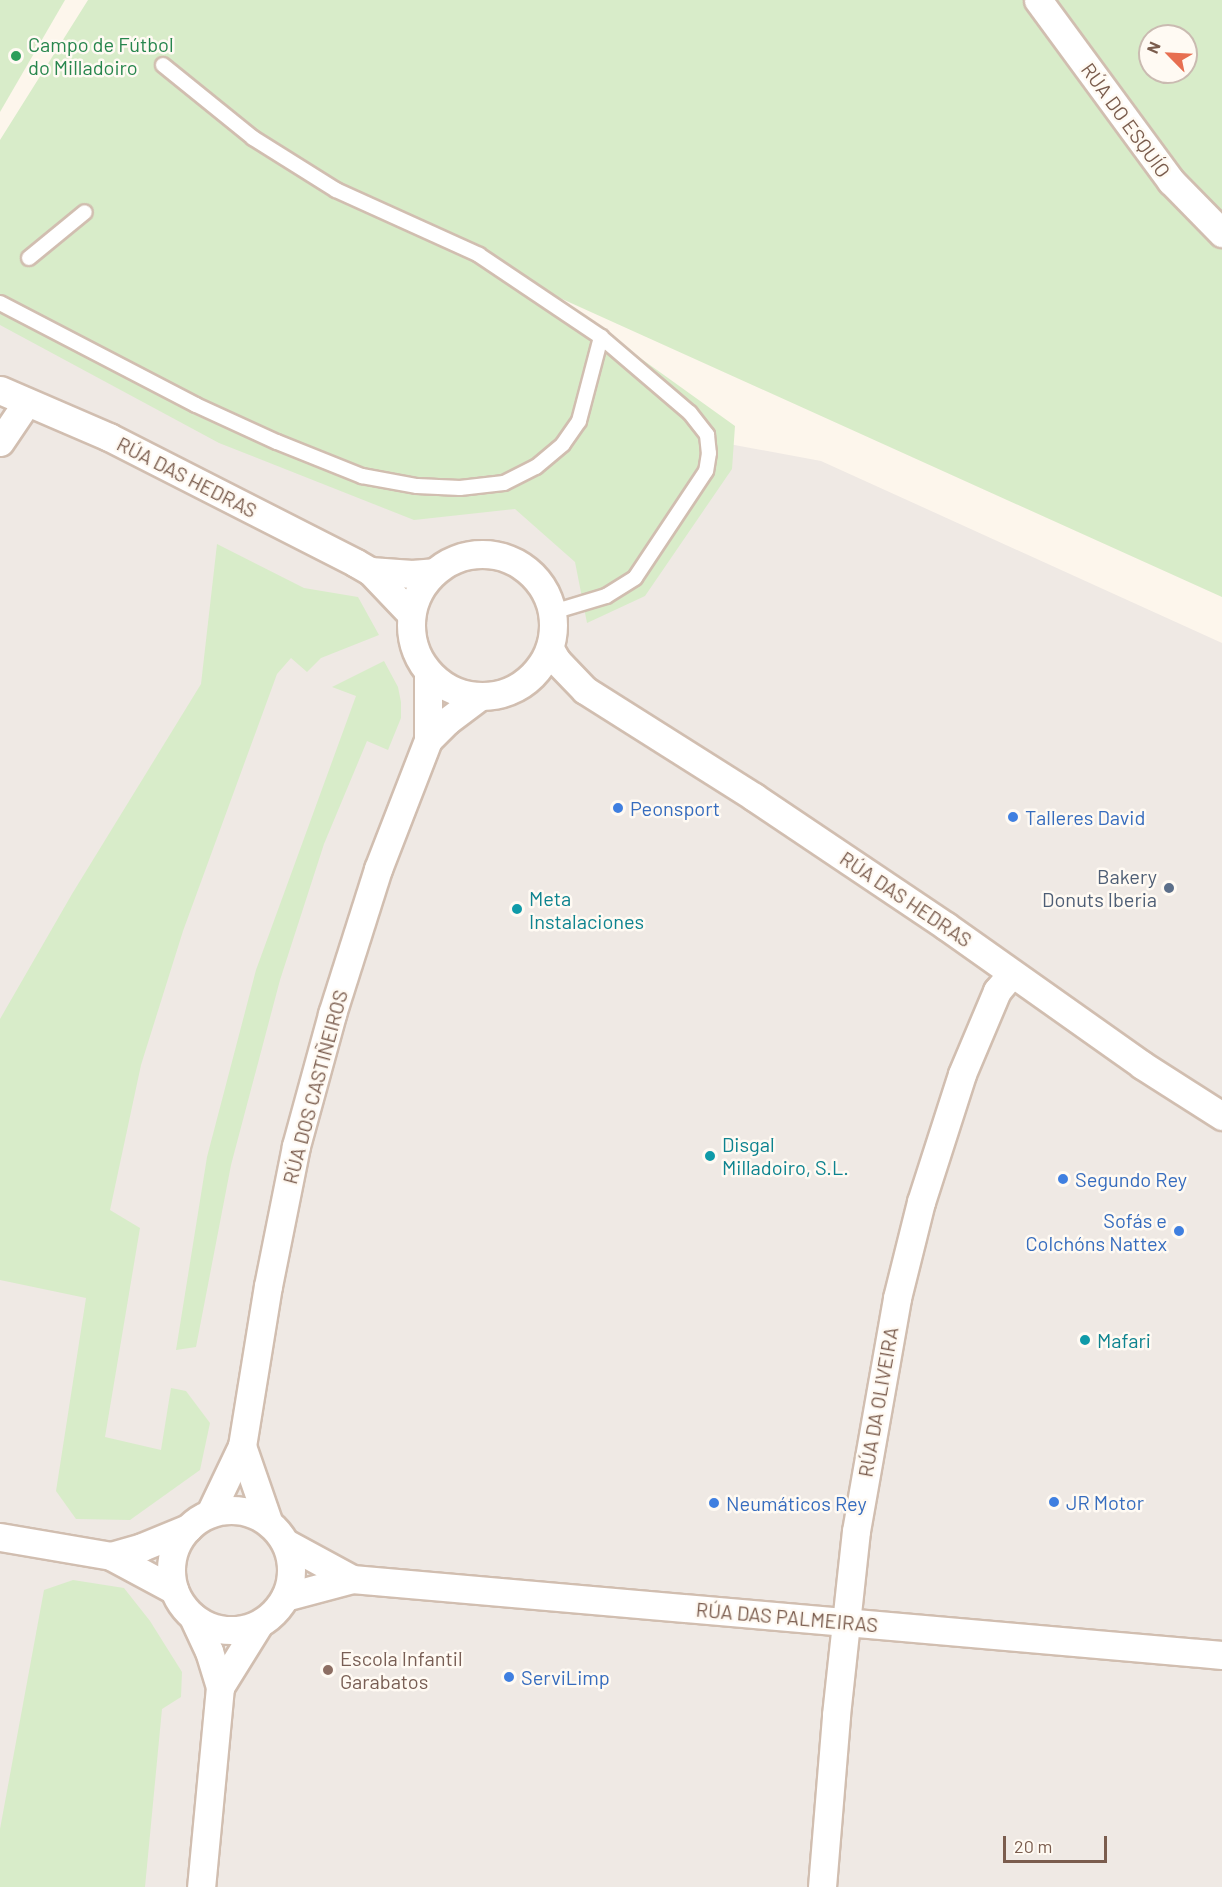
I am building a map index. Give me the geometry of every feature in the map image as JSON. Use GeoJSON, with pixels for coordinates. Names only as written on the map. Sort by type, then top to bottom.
{"type":"FeatureCollection","features":[{"type":"Feature","properties":{"kind":"street","name":"RÚA DO ESQUÍO"},"geometry":{"type":"LineString","coordinates":[[1038,0],[1171,181],[1222,233]]}},
{"type":"Feature","properties":{"kind":"street","name":"RÚA DAS HEDRAS"},"geometry":{"type":"LineString","coordinates":[[0,390],[109,437],[370,571],[411,614]]}},
{"type":"Feature","properties":{"kind":"street"},"geometry":{"type":"LineString","coordinates":[[0,442],[27,402]]}},
{"type":"Feature","properties":{"kind":"street","name":"RÚA DAS HEDRAS"},"geometry":{"type":"LineString","coordinates":[[411,614],[415,600],[434,572],[449,562],[470,555],[492,554],[513,560],[531,573],[545,591],[553,612],[554,631],[550,649],[532,678],[515,688]]}},
{"type":"Feature","properties":{"kind":"street","name":"RÚA DAS HEDRAS"},"geometry":{"type":"LineString","coordinates":[[370,571],[412,574],[434,572]]}},
{"type":"Feature","properties":{"kind":"street"},"geometry":{"type":"LineString","coordinates":[[411,614],[412,640],[428,674],[443,686],[460,694],[479,698]]}},
{"type":"Feature","properties":{"kind":"street","name":"RÚA DAS HEDRAS"},"geometry":{"type":"LineString","coordinates":[[550,649],[557,661],[585,690],[754,797],[1012,973],[1113,1045],[1222,1116]]}},
{"type":"Feature","properties":{"kind":"street","name":"RÚA DOS CASTIÑEIROS"},"geometry":{"type":"LineString","coordinates":[[210,1513],[242,1446],[268,1286],[296,1146],[332,1014],[378,869],[428,740],[428,674]]}},
{"type":"Feature","properties":{"kind":"street","name":"RÚA DAS HEDRAS"},"geometry":{"type":"LineString","coordinates":[[479,698],[515,688],[558,684],[585,690]]}},
{"type":"Feature","properties":{"kind":"street","name":"RÚA DOS CASTIÑEIROS"},"geometry":{"type":"LineString","coordinates":[[428,740],[447,721],[479,698]]}},
{"type":"Feature","properties":{"kind":"street","name":"RÚA DA OLIVEIRA"},"geometry":{"type":"LineString","coordinates":[[822,1887],[856,1531],[897,1298],[921,1202],[962,1074],[998,991],[1012,973]]}},
{"type":"Feature","properties":{"kind":"street","name":"RÚA DOS CASTIÑEIROS"},"geometry":{"type":"LineString","coordinates":[[242,1446],[268,1521]]}},
{"type":"Feature","properties":{"kind":"street"},"geometry":{"type":"LineString","coordinates":[[111,1556],[142,1547],[188,1528],[210,1513],[230,1509],[250,1512],[268,1521],[286,1543],[291,1561],[291,1580],[285,1598],[274,1613],[259,1624],[242,1630],[225,1630],[208,1626],[193,1617],[182,1605],[174,1590],[171,1574],[172,1557],[178,1541],[188,1528]]}},
{"type":"Feature","properties":{"kind":"street"},"geometry":{"type":"LineString","coordinates":[[0,1537],[111,1556],[174,1590]]}},
{"type":"Feature","properties":{"kind":"street","name":"RÚA DAS PALMEIRAS"},"geometry":{"type":"LineString","coordinates":[[286,1543],[352,1579]]}},
{"type":"Feature","properties":{"kind":"street","name":"RÚA DAS PALMEIRAS"},"geometry":{"type":"LineString","coordinates":[[285,1598],[352,1579],[1222,1655]]}},
{"type":"Feature","properties":{"kind":"street"},"geometry":{"type":"LineString","coordinates":[[193,1617],[209,1651],[220,1687],[201,1887]]}},
{"type":"Feature","properties":{"kind":"street"},"geometry":{"type":"LineString","coordinates":[[220,1687],[259,1624]]}},
{"type":"Feature","properties":{"kind":"lane"},"geometry":{"type":"LineString","coordinates":[[162,65],[253,138],[336,190],[478,255],[602,337],[690,413],[706,435],[709,453],[706,471],[635,578],[606,596],[553,612]]}},
{"type":"Feature","properties":{"kind":"lane"},"geometry":{"type":"LineString","coordinates":[[29,258],[85,212]]}},
{"type":"Feature","properties":{"kind":"lane"},"geometry":{"type":"LineString","coordinates":[[0,303],[196,405],[277,442],[362,476],[417,486],[460,488],[504,483],[536,467],[563,444],[579,421],[602,337]]}},
{"type":"Feature","properties":{"kind":"shaded area"},"geometry":{"type":"Polygon","coordinates":[[[0,309],[821,461],[1222,643],[1222,1887],[0,1887],[0,309]]]}},
{"type":"Feature","properties":{"kind":"green space","name":"Campo de Fútbol do Milladoiro"},"geometry":{"type":"Polygon","coordinates":[[[0,0],[65,0],[0,112],[0,0]]]}},
{"type":"Feature","properties":{"kind":"green space"},"geometry":{"type":"Polygon","coordinates":[[[88,0],[1222,0],[1222,597],[551,294],[735,426],[732,469],[645,596],[587,623],[575,562],[515,509],[414,520],[219,443],[0,325],[0,140],[88,0]]]}},
{"type":"Feature","properties":{"kind":"green space"},"geometry":{"type":"Polygon","coordinates":[[[217,544],[304,588],[358,597],[379,635],[321,658],[307,672],[291,658],[277,674],[183,931],[141,1065],[110,1210],[140,1228],[105,1437],[161,1450],[171,1388],[186,1391],[210,1423],[200,1470],[130,1520],[76,1519],[56,1491],[86,1298],[0,1280],[0,1019],[72,894],[201,684],[217,544]]]}},
{"type":"Feature","properties":{"kind":"green space"},"geometry":{"type":"Polygon","coordinates":[[[384,661],[398,687],[401,718],[388,750],[367,741],[324,844],[280,980],[231,1165],[196,1347],[176,1350],[207,1157],[256,970],[356,696],[332,687],[384,661]]]}},
{"type":"Feature","properties":{"kind":"green space"},"geometry":{"type":"Polygon","coordinates":[[[73,1580],[124,1588],[150,1621],[182,1672],[181,1697],[162,1709],[145,1887],[0,1887],[0,1829],[44,1590],[73,1580]]]}},
{"type":"Feature","properties":{"kind":"place","name":"Campo de Fútbol do Milladoiro"},"geometry":{"type":"Point","coordinates":[16,56]}},
{"type":"Feature","properties":{"kind":"place","name":"Peonsport"},"geometry":{"type":"Point","coordinates":[618,808]}},
{"type":"Feature","properties":{"kind":"place","name":"Talleres David"},"geometry":{"type":"Point","coordinates":[1013,817]}},
{"type":"Feature","properties":{"kind":"place","name":"Bakery Donuts Iberia"},"geometry":{"type":"Point","coordinates":[1169,888]}},
{"type":"Feature","properties":{"kind":"place","name":"Meta Instalaciones"},"geometry":{"type":"Point","coordinates":[517,909]}},
{"type":"Feature","properties":{"kind":"place","name":"Disgal Milladoiro, S.L."},"geometry":{"type":"Point","coordinates":[710,1156]}},
{"type":"Feature","properties":{"kind":"place","name":"Segundo Rey"},"geometry":{"type":"Point","coordinates":[1063,1179]}},
{"type":"Feature","properties":{"kind":"place","name":"Sofás e Colchóns Nattex"},"geometry":{"type":"Point","coordinates":[1179,1231]}},
{"type":"Feature","properties":{"kind":"place","name":"Mafari"},"geometry":{"type":"Point","coordinates":[1085,1340]}},
{"type":"Feature","properties":{"kind":"place","name":"JR Motor"},"geometry":{"type":"Point","coordinates":[1054,1502]}},
{"type":"Feature","properties":{"kind":"place","name":"Neumáticos Rey"},"geometry":{"type":"Point","coordinates":[714,1503]}},
{"type":"Feature","properties":{"kind":"place","name":"Escola Infantil Garabatos"},"geometry":{"type":"Point","coordinates":[328,1670]}},
{"type":"Feature","properties":{"kind":"place","name":"ServiLimp"},"geometry":{"type":"Point","coordinates":[509,1677]}}]}
